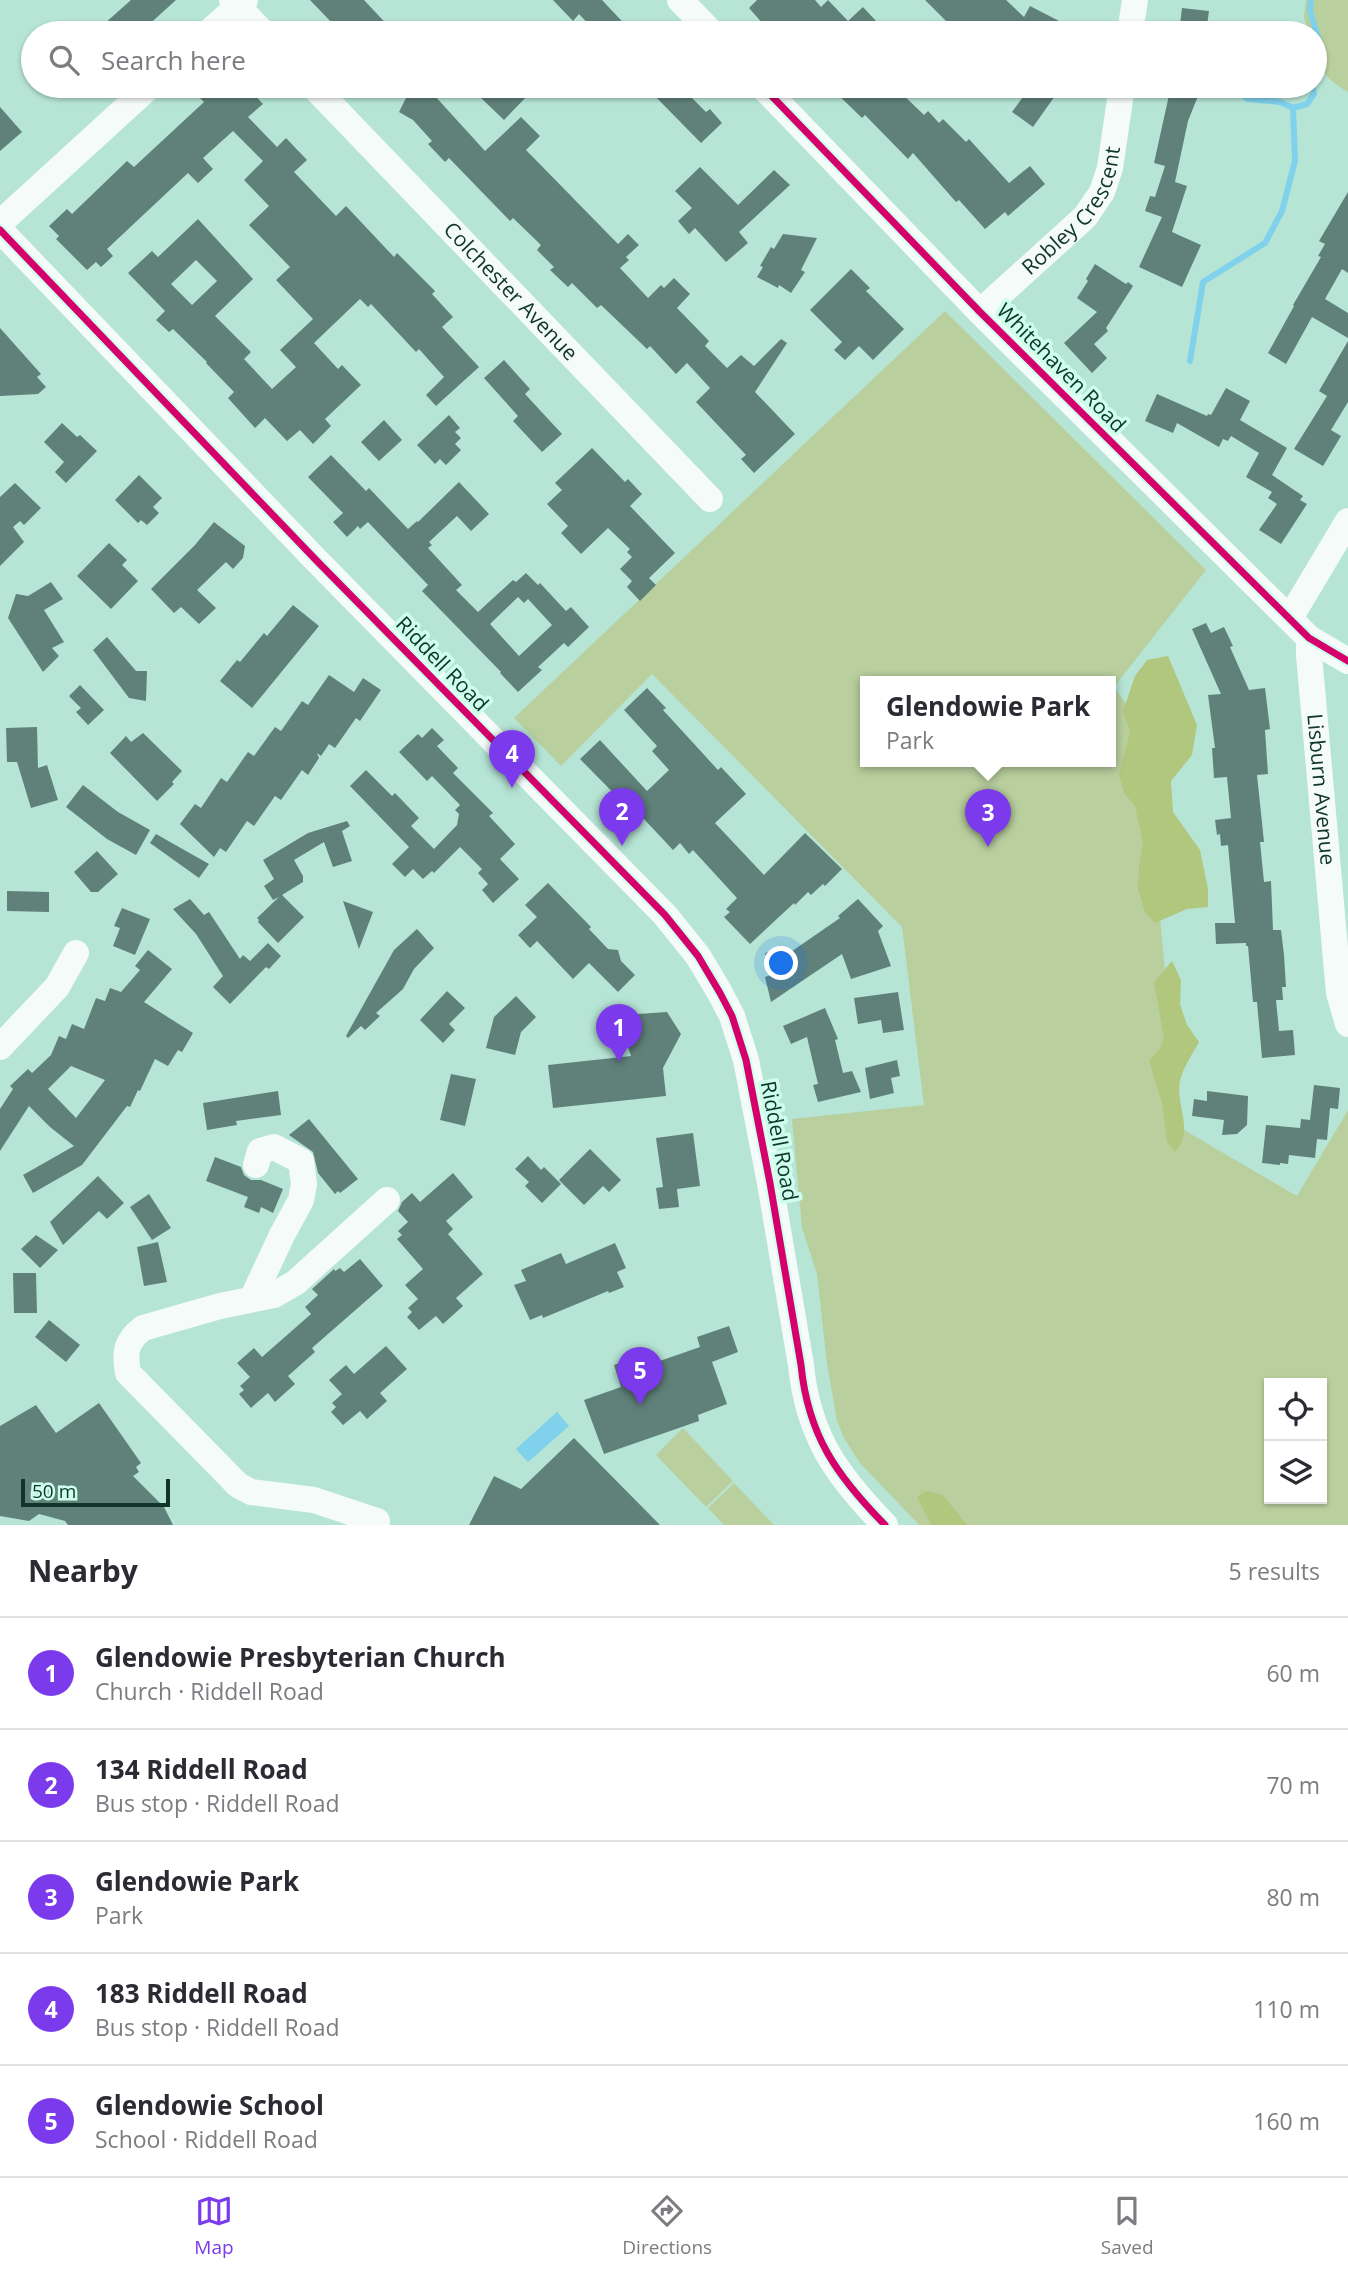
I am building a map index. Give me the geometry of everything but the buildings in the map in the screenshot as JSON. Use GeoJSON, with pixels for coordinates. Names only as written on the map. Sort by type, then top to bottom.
{"type":"FeatureCollection","features":[{"type":"Feature","properties":{"kind":"street"},"geometry":{"type":"LineString","coordinates":[[680,0],[700,21]]}},
{"type":"Feature","properties":{"kind":"street"},"geometry":{"type":"LineString","coordinates":[[220,21],[238,2],[253,21]]}},
{"type":"Feature","properties":{"kind":"street"},"geometry":{"type":"LineString","coordinates":[[1131,21],[1133,2]]}},
{"type":"Feature","properties":{"kind":"street"},"geometry":{"type":"LineString","coordinates":[[0,223],[137,98]]}},
{"type":"Feature","properties":{"kind":"street","name":"Colchester Avenue"},"geometry":{"type":"LineString","coordinates":[[325,98],[710,499]]}},
{"type":"Feature","properties":{"kind":"street","name":"Whitehaven Road"},"geometry":{"type":"LineString","coordinates":[[774,98],[980,313],[1309,638],[1348,661]]}},
{"type":"Feature","properties":{"kind":"street","name":"Robley Crescent"},"geometry":{"type":"LineString","coordinates":[[980,313],[1085,217],[1102,192],[1110,168],[1120,98]]}},
{"type":"Feature","properties":{"kind":"street","name":"Riddell Road"},"geometry":{"type":"LineString","coordinates":[[0,230],[296,540],[665,915],[698,956],[732,1016],[746,1060],[804,1392],[815,1431],[836,1468],[885,1525]]}},
{"type":"Feature","properties":{"kind":"street"},"geometry":{"type":"LineString","coordinates":[[1290,618],[1348,521]]}},
{"type":"Feature","properties":{"kind":"street","name":"Lisburn Avenue"},"geometry":{"type":"LineString","coordinates":[[1309,638],[1339,993],[1348,1024]]}},
{"type":"Feature","properties":{"kind":"street"},"geometry":{"type":"LineString","coordinates":[[0,1047],[57,987],[76,953]]}},
{"type":"Feature","properties":{"kind":"street"},"geometry":{"type":"LineString","coordinates":[[252,1299],[301,1200],[304,1184],[300,1161],[274,1147],[260,1152],[256,1165]]}},
{"type":"Feature","properties":{"kind":"street"},"geometry":{"type":"LineString","coordinates":[[377,1521],[314,1500],[251,1492],[238,1485],[128,1373],[125,1355],[132,1336],[143,1328],[161,1321],[274,1295],[295,1283],[387,1200]]}},
{"type":"Feature","properties":{"kind":"green space"},"geometry":{"type":"Polygon","coordinates":[[[1306,0],[1348,0],[1348,92],[1327,76],[1327,21],[1305,21],[1306,0]]]}},
{"type":"Feature","properties":{"kind":"green space"},"geometry":{"type":"Polygon","coordinates":[[[945,311],[1206,570],[1116,684],[1116,676],[860,676],[860,767],[1116,767],[1116,690],[1143,728],[1179,1127],[1297,1196],[1348,1110],[1348,1525],[919,1525],[860,1463],[837,1421],[827,1364],[817,1274],[802,1228],[792,1119],[924,1105],[902,927],[652,674],[561,766],[514,718],[945,311]]]}},
{"type":"Feature","properties":{"kind":"green space"},"geometry":{"type":"Polygon","coordinates":[[[1168,656],[1197,725],[1192,755],[1171,781],[1173,812],[1200,850],[1208,889],[1208,907],[1187,909],[1155,923],[1145,912],[1138,889],[1143,843],[1135,806],[1124,793],[1119,775],[1130,732],[1123,711],[1135,676],[1147,660],[1168,656]]]}},
{"type":"Feature","properties":{"kind":"green space"},"geometry":{"type":"Polygon","coordinates":[[[1172,961],[1181,980],[1180,1004],[1187,1025],[1199,1042],[1181,1077],[1179,1087],[1184,1134],[1175,1152],[1167,1142],[1162,1103],[1149,1061],[1159,1050],[1164,1038],[1154,982],[1172,961]]]}},
{"type":"Feature","properties":{"kind":"green space"},"geometry":{"type":"Polygon","coordinates":[[[683,1428],[733,1481],[706,1507],[656,1455],[683,1428]]]}},
{"type":"Feature","properties":{"kind":"green space"},"geometry":{"type":"Polygon","coordinates":[[[734,1483],[774,1525],[724,1525],[708,1508],[734,1483]]]}},
{"type":"Feature","properties":{"kind":"green space"},"geometry":{"type":"Polygon","coordinates":[[[926,1491],[943,1495],[967,1525],[931,1525],[917,1497],[926,1491]]]}},
{"type":"Feature","properties":{"kind":"water"},"geometry":{"type":"Polygon","coordinates":[[[557,1412],[569,1426],[528,1462],[516,1449],[557,1412]]]}},
{"type":"Feature","properties":{"kind":"waterway"},"geometry":{"type":"LineString","coordinates":[[1311,0],[1313,21]]}},
{"type":"Feature","properties":{"kind":"waterway"},"geometry":{"type":"LineString","coordinates":[[1247,98],[1280,102],[1293,108]]}},
{"type":"Feature","properties":{"kind":"waterway"},"geometry":{"type":"LineString","coordinates":[[1190,361],[1203,282],[1265,243],[1282,211],[1295,161],[1293,108],[1307,104],[1311,98]]}},
{"type":"Feature","properties":{"kind":"cycle path"},"geometry":{"type":"LineString","coordinates":[[774,98],[980,312],[1309,638],[1348,661]]}},
{"type":"Feature","properties":{"kind":"cycle path"},"geometry":{"type":"LineString","coordinates":[[0,230],[315,559],[665,915],[698,956],[732,1016],[746,1060],[810,1413],[839,1472],[885,1525]]}},
{"type":"Feature","properties":{"kind":"place","name":"183 Riddell Road"},"geometry":{"type":"Point","coordinates":[512,788]}},
{"type":"Feature","properties":{"kind":"place","name":"134 Riddell Road"},"geometry":{"type":"Point","coordinates":[622,846]}},
{"type":"Feature","properties":{"kind":"place","name":"Glendowie Park"},"geometry":{"type":"Point","coordinates":[988,847]}},
{"type":"Feature","properties":{"kind":"place","name":"Glendowie Presbyterian Church"},"geometry":{"type":"Point","coordinates":[619,1062]}},
{"type":"Feature","properties":{"kind":"place","name":"Glendowie School"},"geometry":{"type":"Point","coordinates":[640,1405]}}]}
